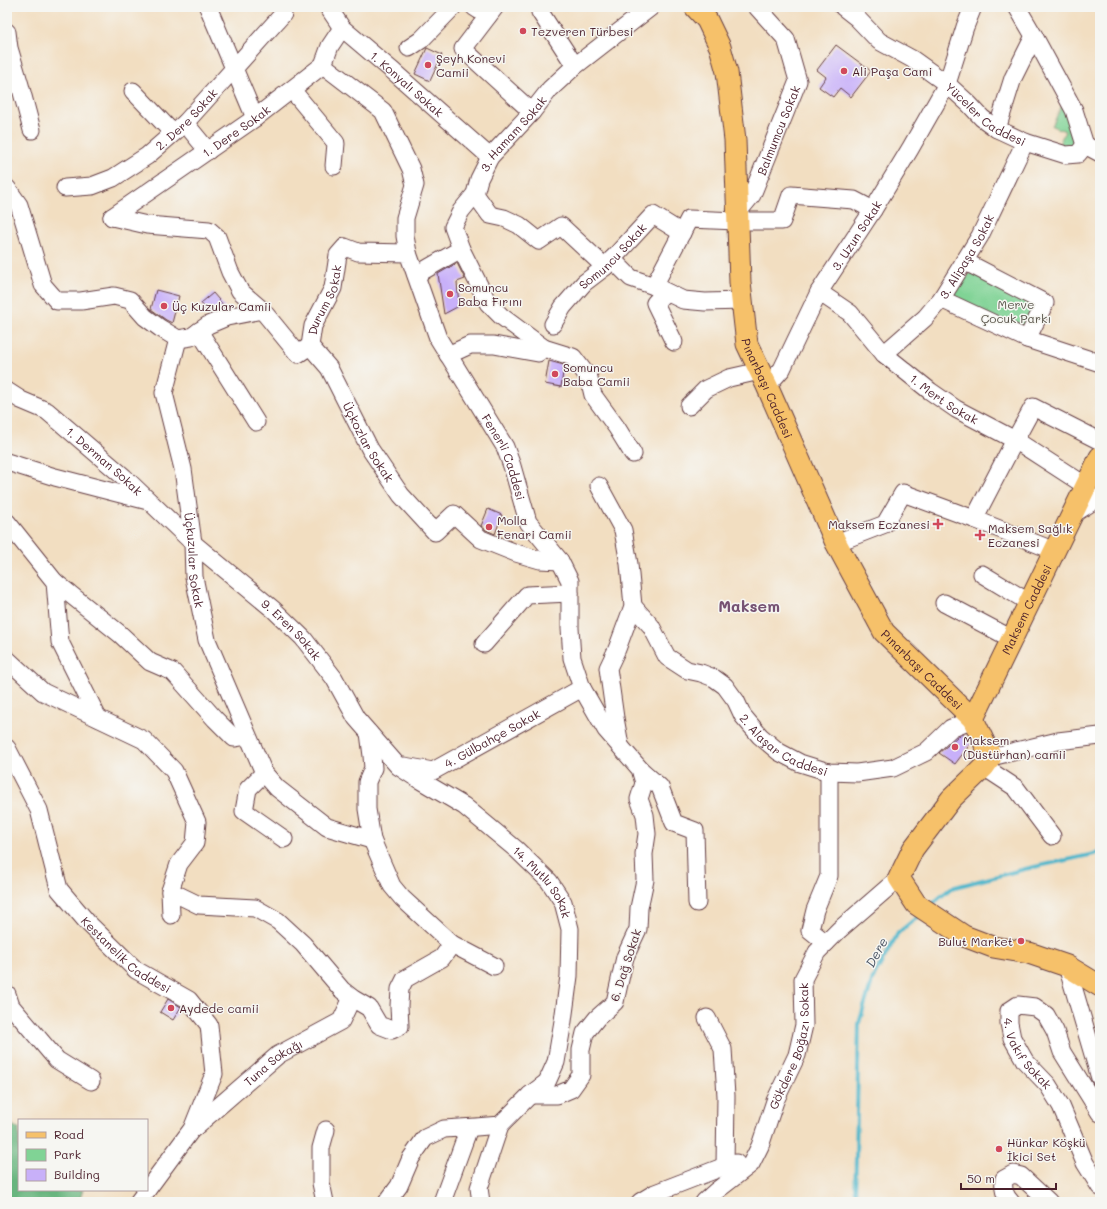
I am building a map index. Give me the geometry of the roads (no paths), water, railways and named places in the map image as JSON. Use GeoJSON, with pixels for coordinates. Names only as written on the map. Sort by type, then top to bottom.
{"type":"FeatureCollection","features":[{"type":"Feature","properties":{"kind":"main road","name":"Pınarbaşı Caddesi"},"geometry":{"type":"LineString","coordinates":[[695,7],[707,20],[720,47],[727,72],[735,140],[740,282],[747,344],[836,542],[884,632],[973,719]]}},
{"type":"Feature","properties":{"kind":"main road","name":"Maksem Caddesi"},"geometry":{"type":"LineString","coordinates":[[973,719],[1073,514],[1093,492],[1100,457]]}},
{"type":"Feature","properties":{"kind":"main road"},"geometry":{"type":"LineString","coordinates":[[973,719],[988,762],[951,799],[913,849],[899,878],[916,904],[964,936],[993,947],[1029,953],[1067,966],[1100,986]]}},
{"type":"Feature","properties":{"kind":"street"},"geometry":{"type":"LineString","coordinates":[[208,7],[255,118]]}},
{"type":"Feature","properties":{"kind":"street","name":"1. Konyalı Sokak"},"geometry":{"type":"LineString","coordinates":[[328,7],[342,28],[490,157]]}},
{"type":"Feature","properties":{"kind":"street"},"geometry":{"type":"LineString","coordinates":[[409,48],[421,40],[453,7]]}},
{"type":"Feature","properties":{"kind":"street"},"geometry":{"type":"LineString","coordinates":[[474,7],[492,12],[463,49],[532,112]]}},
{"type":"Feature","properties":{"kind":"street","name":"3. Hamam Sokak"},"geometry":{"type":"LineString","coordinates":[[461,249],[453,227],[461,211],[475,194],[479,179],[490,157],[532,112],[550,88],[575,66],[651,7]]}},
{"type":"Feature","properties":{"kind":"street","name":"Balmumcu Sokak"},"geometry":{"type":"LineString","coordinates":[[737,216],[752,195],[798,81],[786,39],[757,7]]}},
{"type":"Feature","properties":{"kind":"street","name":"Yüceler Caddesi"},"geometry":{"type":"LineString","coordinates":[[843,7],[857,18],[879,41],[912,59],[947,84],[982,118],[997,129],[1025,142],[1066,155],[1078,154],[1093,149]]}},
{"type":"Feature","properties":{"kind":"street","name":"3. Uzun Sokak"},"geometry":{"type":"LineString","coordinates":[[764,379],[782,369],[819,292],[873,210],[947,84],[973,7]]}},
{"type":"Feature","properties":{"kind":"street"},"geometry":{"type":"LineString","coordinates":[[1017,7],[1074,110],[1093,149]]}},
{"type":"Feature","properties":{"kind":"street"},"geometry":{"type":"LineString","coordinates":[[540,12],[575,66]]}},
{"type":"Feature","properties":{"kind":"street","name":"2. Dere Sokak"},"geometry":{"type":"LineString","coordinates":[[65,188],[92,186],[113,178],[147,156],[179,128],[283,14]]}},
{"type":"Feature","properties":{"kind":"street"},"geometry":{"type":"LineString","coordinates":[[342,28],[330,46],[323,65],[383,110],[411,169],[415,185],[405,218],[405,236],[408,253],[416,275],[461,249],[488,303],[501,316],[544,348],[574,357],[589,378],[593,395],[618,428],[633,454]]}},
{"type":"Feature","properties":{"kind":"street"},"geometry":{"type":"LineString","coordinates":[[7,32],[9,48],[32,130]]}},
{"type":"Feature","properties":{"kind":"street"},"geometry":{"type":"LineString","coordinates":[[997,129],[1013,78],[1034,36]]}},
{"type":"Feature","properties":{"kind":"street","name":"1. Dere Sokak"},"geometry":{"type":"LineString","coordinates":[[262,310],[240,291],[230,272],[217,237],[209,230],[147,225],[112,217],[255,118],[323,65]]}},
{"type":"Feature","properties":{"kind":"street"},"geometry":{"type":"LineString","coordinates":[[292,90],[336,143],[334,166]]}},
{"type":"Feature","properties":{"kind":"street"},"geometry":{"type":"LineString","coordinates":[[133,91],[208,151]]}},
{"type":"Feature","properties":{"kind":"street","name":"3. Alipaşa Sokak"},"geometry":{"type":"LineString","coordinates":[[884,354],[925,318],[941,299],[980,236],[1025,142]]}},
{"type":"Feature","properties":{"kind":"street"},"geometry":{"type":"LineString","coordinates":[[7,188],[19,205],[43,286],[57,301],[81,301],[114,296],[130,300],[145,317],[178,339],[191,337],[204,328],[227,316],[262,310],[298,354],[310,346]]}},
{"type":"Feature","properties":{"kind":"street"},"geometry":{"type":"LineString","coordinates":[[475,194],[490,215],[504,218],[519,225],[539,241],[561,226],[608,263],[631,278],[683,300],[705,302],[742,301]]}},
{"type":"Feature","properties":{"kind":"street"},"geometry":{"type":"LineString","coordinates":[[674,342],[655,303],[659,289],[689,219],[737,216],[782,220],[791,195],[854,200],[873,210]]}},
{"type":"Feature","properties":{"kind":"street","name":"Somuncu Sokak"},"geometry":{"type":"LineString","coordinates":[[553,324],[563,307],[584,283],[608,263],[652,215],[682,233]]}},
{"type":"Feature","properties":{"kind":"street","name":"Durum Sokak"},"geometry":{"type":"LineString","coordinates":[[310,346],[313,326],[333,288],[338,254],[345,247],[358,252],[408,253]]}},
{"type":"Feature","properties":{"kind":"street"},"geometry":{"type":"LineString","coordinates":[[964,261],[1045,303],[1027,339]]}},
{"type":"Feature","properties":{"kind":"street","name":"Fenerli Caddesi"},"geometry":{"type":"LineString","coordinates":[[416,275],[438,338],[505,447],[528,522],[560,561],[570,581],[570,628],[572,658],[582,688],[606,730],[620,745]]}},
{"type":"Feature","properties":{"kind":"street","name":"1. Mert Sokak"},"geometry":{"type":"LineString","coordinates":[[819,292],[850,313],[884,354],[930,391],[956,409],[1015,440],[1093,492]]}},
{"type":"Feature","properties":{"kind":"street"},"geometry":{"type":"LineString","coordinates":[[941,299],[1027,339],[1100,363]]}},
{"type":"Feature","properties":{"kind":"street"},"geometry":{"type":"LineString","coordinates":[[204,328],[256,422]]}},
{"type":"Feature","properties":{"kind":"street","name":"Üçkuzular Sokak"},"geometry":{"type":"LineString","coordinates":[[178,339],[164,393],[183,469],[193,543],[194,577],[207,640],[264,773],[277,788],[327,827],[372,840]]}},
{"type":"Feature","properties":{"kind":"street"},"geometry":{"type":"LineString","coordinates":[[448,355],[470,344],[494,345],[538,353],[544,348]]}},
{"type":"Feature","properties":{"kind":"street","name":"Üçkozlar Sokak"},"geometry":{"type":"LineString","coordinates":[[310,346],[329,368],[370,450],[401,496],[435,532],[454,514],[481,539],[516,553],[540,560],[560,561]]}},
{"type":"Feature","properties":{"kind":"street"},"geometry":{"type":"LineString","coordinates":[[689,406],[706,389],[729,378],[764,379]]}},
{"type":"Feature","properties":{"kind":"street","name":"1. Derman Sokak"},"geometry":{"type":"LineString","coordinates":[[7,391],[21,400],[47,410],[124,477],[193,543]]}},
{"type":"Feature","properties":{"kind":"street"},"geometry":{"type":"LineString","coordinates":[[974,519],[1034,407],[1100,441]]}},
{"type":"Feature","properties":{"kind":"street"},"geometry":{"type":"LineString","coordinates":[[7,462],[55,477],[148,501]]}},
{"type":"Feature","properties":{"kind":"street"},"geometry":{"type":"LineString","coordinates":[[599,486],[623,530],[629,564],[633,606],[608,668],[614,718],[620,745],[641,770],[660,787],[674,823],[695,831],[697,903]]}},
{"type":"Feature","properties":{"kind":"street"},"geometry":{"type":"LineString","coordinates":[[836,542],[885,524],[902,493],[974,519],[1055,551]]}},
{"type":"Feature","properties":{"kind":"street"},"geometry":{"type":"LineString","coordinates":[[7,522],[55,582],[120,634],[150,662],[173,672],[234,738],[247,736]]}},
{"type":"Feature","properties":{"kind":"street","name":"9. Eren Sokak"},"geometry":{"type":"LineString","coordinates":[[193,543],[274,610],[303,638],[334,678],[356,718],[369,733]]}},
{"type":"Feature","properties":{"kind":"street"},"geometry":{"type":"LineString","coordinates":[[982,574],[1030,603]]}},
{"type":"Feature","properties":{"kind":"street"},"geometry":{"type":"LineString","coordinates":[[55,582],[60,642],[98,718]]}},
{"type":"Feature","properties":{"kind":"street"},"geometry":{"type":"LineString","coordinates":[[484,644],[527,595],[570,593]]}},
{"type":"Feature","properties":{"kind":"street"},"geometry":{"type":"LineString","coordinates":[[944,603],[1012,640]]}},
{"type":"Feature","properties":{"kind":"street","name":"2. Alaşar Caddesi"},"geometry":{"type":"LineString","coordinates":[[633,606],[650,626],[667,657],[687,670],[714,678],[725,686],[736,701],[743,716],[760,736],[779,752],[800,764],[829,772],[857,773],[893,768],[926,752],[951,728],[973,719]]}},
{"type":"Feature","properties":{"kind":"street"},"geometry":{"type":"LineString","coordinates":[[7,659],[43,692],[144,740],[174,771],[197,822],[195,843],[179,864],[170,891],[171,915]]}},
{"type":"Feature","properties":{"kind":"street","name":"4. Gülbahçe Sokak"},"geometry":{"type":"LineString","coordinates":[[398,766],[433,771],[582,688]]}},
{"type":"Feature","properties":{"kind":"street"},"geometry":{"type":"LineString","coordinates":[[369,733],[373,768],[367,782],[367,808],[372,840],[392,886],[402,898],[452,944],[494,966]]}},
{"type":"Feature","properties":{"kind":"street","name":"14. Mutlu Sokak"},"geometry":{"type":"LineString","coordinates":[[369,733],[398,766],[464,806],[517,850],[549,881],[563,902],[570,929],[569,976],[556,1062],[547,1082],[530,1095]]}},
{"type":"Feature","properties":{"kind":"street"},"geometry":{"type":"LineString","coordinates":[[988,762],[1058,741],[1100,736]]}},
{"type":"Feature","properties":{"kind":"street","name":"Kestanelik Caddesi"},"geometry":{"type":"LineString","coordinates":[[7,748],[39,810],[59,889],[87,922],[136,970],[189,1000],[210,1025],[214,1074],[192,1130],[148,1189]]}},
{"type":"Feature","properties":{"kind":"street"},"geometry":{"type":"LineString","coordinates":[[988,762],[1016,788],[1052,836]]}},
{"type":"Feature","properties":{"kind":"street","name":"6. Dağ Sokak"},"geometry":{"type":"LineString","coordinates":[[530,1095],[557,1095],[571,1089],[581,1075],[581,1050],[586,1033],[597,1018],[615,1002],[626,956],[638,929],[639,908],[645,880],[644,854],[647,834],[645,815],[638,799],[644,783],[641,770]]}},
{"type":"Feature","properties":{"kind":"street"},"geometry":{"type":"LineString","coordinates":[[826,943],[810,930],[815,910],[829,876],[829,772]]}},
{"type":"Feature","properties":{"kind":"street"},"geometry":{"type":"LineString","coordinates":[[264,773],[248,788],[244,811],[284,839]]}},
{"type":"Feature","properties":{"kind":"street","name":"Gökdere Boğazı Sokak"},"geometry":{"type":"LineString","coordinates":[[704,1202],[751,1164],[760,1146],[776,1101],[797,1055],[804,1025],[803,980],[817,952],[839,930],[899,878]]}},
{"type":"Feature","properties":{"kind":"street"},"geometry":{"type":"LineString","coordinates":[[170,891],[199,906],[255,908],[278,921],[303,944],[342,990],[369,1008],[379,1026],[392,1030],[400,1026],[400,989],[405,979],[442,958],[452,944]]}},
{"type":"Feature","properties":{"kind":"street"},"geometry":{"type":"LineString","coordinates":[[1067,966],[1100,1078]]}},
{"type":"Feature","properties":{"kind":"street"},"geometry":{"type":"LineString","coordinates":[[7,994],[11,1006],[57,1060],[91,1081]]}},
{"type":"Feature","properties":{"kind":"street","name":"Tuna Sokağı"},"geometry":{"type":"LineString","coordinates":[[192,1130],[278,1055],[341,1021],[352,998]]}},
{"type":"Feature","properties":{"kind":"street","name":"4. Vakıf Sokak"},"geometry":{"type":"LineString","coordinates":[[1100,1113],[1062,1052],[1055,1031],[1046,1015],[1034,1007],[1018,1005],[1009,1011],[1009,1023],[1012,1038],[1026,1061],[1048,1085],[1073,1134],[1085,1163],[1100,1187]]}},
{"type":"Feature","properties":{"kind":"street"},"geometry":{"type":"LineString","coordinates":[[707,1018],[723,1049],[726,1096],[725,1166]]}},
{"type":"Feature","properties":{"kind":"street"},"geometry":{"type":"LineString","coordinates":[[481,1202],[480,1188],[500,1125],[530,1095]]}},
{"type":"Feature","properties":{"kind":"street"},"geometry":{"type":"LineString","coordinates":[[387,1202],[399,1186],[411,1158],[425,1138],[444,1129],[500,1125]]}},
{"type":"Feature","properties":{"kind":"street"},"geometry":{"type":"LineString","coordinates":[[442,1202],[469,1128]]}},
{"type":"Feature","properties":{"kind":"street"},"geometry":{"type":"LineString","coordinates":[[326,1130],[321,1148],[321,1183],[326,1202]]}},
{"type":"Feature","properties":{"kind":"street"},"geometry":{"type":"LineString","coordinates":[[640,1202],[655,1193],[736,1163],[760,1146]]}},
{"type":"Feature","properties":{"kind":"street"},"geometry":{"type":"LineString","coordinates":[[1011,1202],[1003,1189],[1004,1180],[1013,1174],[1021,1176],[1049,1202]]}},
{"type":"Feature","properties":{"kind":"street","name":"Kestanelik Caddesi"},"geometry":{"type":"LineString","coordinates":[[138,1202],[146,1191]]}},
{"type":"Feature","properties":{"kind":"waterway","name":"Dere"},"geometry":{"type":"LineString","coordinates":[[931,905],[951,888],[1100,852]]}},
{"type":"Feature","properties":{"kind":"waterway","name":"Dere"},"geometry":{"type":"LineString","coordinates":[[855,1202],[859,1023],[873,978],[898,933],[921,914]]}},
{"type":"Feature","properties":{"kind":"place","name":"Tezveren Türbesi"},"geometry":{"type":"Point","coordinates":[523,31]}},
{"type":"Feature","properties":{"kind":"place","name":"Şeyh Konevi Camii"},"geometry":{"type":"Point","coordinates":[428,65]}},
{"type":"Feature","properties":{"kind":"place","name":"Ali Paşa Cami"},"geometry":{"type":"Point","coordinates":[844,71]}},
{"type":"Feature","properties":{"kind":"place","name":"Somuncu Baba Fırını"},"geometry":{"type":"Point","coordinates":[450,294]}},
{"type":"Feature","properties":{"kind":"place","name":"Üç Kuzular Camii"},"geometry":{"type":"Point","coordinates":[164,306]}},
{"type":"Feature","properties":{"kind":"place","name":"Somuncu Baba Camii"},"geometry":{"type":"Point","coordinates":[555,374]}},
{"type":"Feature","properties":{"kind":"place","name":"Maksem Eczanesi"},"geometry":{"type":"Point","coordinates":[938,524]}},
{"type":"Feature","properties":{"kind":"place","name":"Molla Fenari Camii"},"geometry":{"type":"Point","coordinates":[489,527]}},
{"type":"Feature","properties":{"kind":"place","name":"Maksem Sağlık Eczanesi"},"geometry":{"type":"Point","coordinates":[980,535]}},
{"type":"Feature","properties":{"kind":"place","name":"Maksem (Düstürhan) camii"},"geometry":{"type":"Point","coordinates":[955,747]}},
{"type":"Feature","properties":{"kind":"place","name":"Bulut Market"},"geometry":{"type":"Point","coordinates":[1021,941]}},
{"type":"Feature","properties":{"kind":"place","name":"Aydede camii"},"geometry":{"type":"Point","coordinates":[171,1008]}},
{"type":"Feature","properties":{"kind":"place","name":"Hünkar Köşkü İkici Set"},"geometry":{"type":"Point","coordinates":[999,1149]}},
{"type":"Feature","properties":{"kind":"district","name":"Maksem"},"geometry":{"type":"Point","coordinates":[749,605]}},
{"type":"Feature","properties":{"kind":"park label","name":"Merve Çocuk Parkı"},"geometry":{"type":"Point","coordinates":[1016,311]}}]}
